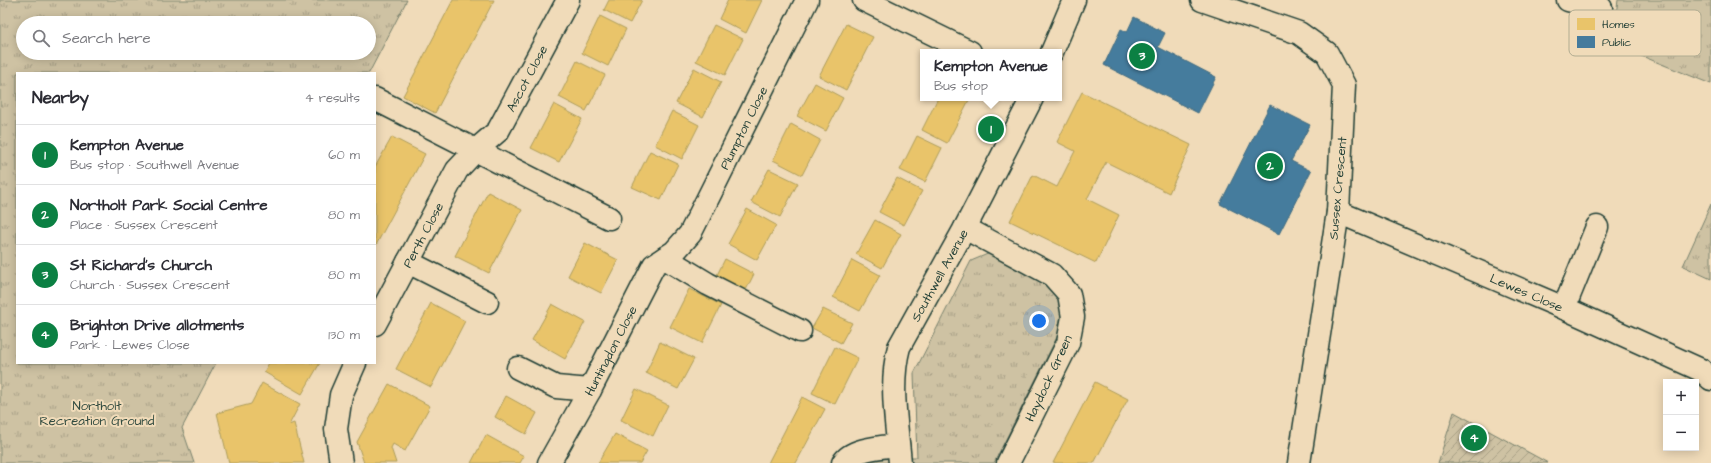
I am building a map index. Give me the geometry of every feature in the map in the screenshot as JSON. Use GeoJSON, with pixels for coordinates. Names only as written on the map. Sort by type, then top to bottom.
{"type":"FeatureCollection","features":[{"type":"Feature","properties":{"kind":"street","name":"Ascot Close"},"geometry":{"type":"LineString","coordinates":[[476,150],[498,131],[568,0]]}},
{"type":"Feature","properties":{"kind":"street","name":"Plumpton Close"},"geometry":{"type":"LineString","coordinates":[[669,255],[690,234],[806,0]]}},
{"type":"Feature","properties":{"kind":"street"},"geometry":{"type":"LineString","coordinates":[[864,0],[964,49]]}},
{"type":"Feature","properties":{"kind":"street"},"geometry":{"type":"LineString","coordinates":[[1053,49],[1074,0]]}},
{"type":"Feature","properties":{"kind":"street","name":"Sussex Crescent"},"geometry":{"type":"LineString","coordinates":[[1202,0],[1299,33],[1327,53],[1344,85],[1338,212],[1299,463]]}},
{"type":"Feature","properties":{"kind":"street"},"geometry":{"type":"LineString","coordinates":[[1568,0],[1601,8]]}},
{"type":"Feature","properties":{"kind":"street"},"geometry":{"type":"LineString","coordinates":[[376,100],[609,218]]}},
{"type":"Feature","properties":{"kind":"street","name":"Southwell Avenue"},"geometry":{"type":"LineString","coordinates":[[899,454],[894,390],[894,364],[899,347],[965,228],[1030,101]]}},
{"type":"Feature","properties":{"kind":"street","name":"Perth Close"},"geometry":{"type":"LineString","coordinates":[[376,322],[457,170],[476,150]]}},
{"type":"Feature","properties":{"kind":"street","name":"Lewes Close"},"geometry":{"type":"LineString","coordinates":[[1338,212],[1564,308],[1701,370],[1711,379]]}},
{"type":"Feature","properties":{"kind":"street"},"geometry":{"type":"LineString","coordinates":[[1564,308],[1597,227]]}},
{"type":"Feature","properties":{"kind":"street","name":"Haydock Green"},"geometry":{"type":"LineString","coordinates":[[965,228],[1052,275],[1069,294],[1073,317],[1068,343],[1008,463]]}},
{"type":"Feature","properties":{"kind":"street"},"geometry":{"type":"LineString","coordinates":[[669,255],[708,284],[800,331]]}},
{"type":"Feature","properties":{"kind":"street","name":"Huntingdon Close"},"geometry":{"type":"LineString","coordinates":[[551,459],[590,390],[654,265],[669,255]]}},
{"type":"Feature","properties":{"kind":"street"},"geometry":{"type":"LineString","coordinates":[[408,262],[487,302]]}},
{"type":"Feature","properties":{"kind":"street"},"geometry":{"type":"LineString","coordinates":[[341,463],[336,429],[341,395],[355,364]]}},
{"type":"Feature","properties":{"kind":"street"},"geometry":{"type":"LineString","coordinates":[[518,368],[556,387],[590,390]]}},
{"type":"Feature","properties":{"kind":"street"},"geometry":{"type":"LineString","coordinates":[[843,463],[844,460],[859,451],[899,454]]}},
{"type":"Feature","properties":{"kind":"green space","name":"Northolt Recreation Ground"},"geometry":{"type":"Polygon","coordinates":[[[0,0],[407,0],[376,60],[376,16],[16,16],[16,60],[376,60],[370,72],[16,72],[16,364],[215,364],[182,428],[194,463],[0,463],[0,0]]]}},
{"type":"Feature","properties":{"kind":"green space"},"geometry":{"type":"Polygon","coordinates":[[[1618,0],[1711,0],[1711,84],[1642,56],[1701,56],[1701,10],[1617,10],[1618,0]]]}},
{"type":"Feature","properties":{"kind":"green space"},"geometry":{"type":"Polygon","coordinates":[[[1711,204],[1711,279],[1683,266],[1711,204]]]}},
{"type":"Feature","properties":{"kind":"green space"},"geometry":{"type":"Polygon","coordinates":[[[990,253],[1047,283],[1062,304],[1058,335],[994,463],[860,463],[878,457],[917,457],[914,373],[971,261],[990,253]]]}},
{"type":"Feature","properties":{"kind":"green space"},"geometry":{"type":"Polygon","coordinates":[[[1454,412],[1548,463],[1438,463],[1454,412]]]}},
{"type":"Feature","properties":{"kind":"building: Homes"},"geometry":{"type":"Polygon","coordinates":[[[453,0],[494,0],[435,113],[403,96],[453,0]]]}},
{"type":"Feature","properties":{"kind":"building: Homes"},"geometry":{"type":"Polygon","coordinates":[[[609,0],[642,0],[630,23],[604,10],[609,0]]]}},
{"type":"Feature","properties":{"kind":"building: Homes"},"geometry":{"type":"Polygon","coordinates":[[[728,0],[762,0],[746,33],[719,19],[728,0]]]}},
{"type":"Feature","properties":{"kind":"building: Homes"},"geometry":{"type":"Polygon","coordinates":[[[600,16],[626,29],[608,66],[582,53],[600,16]]]}},
{"type":"Feature","properties":{"kind":"building: Homes"},"geometry":{"type":"Polygon","coordinates":[[[846,24],[873,37],[846,90],[819,76],[846,24]]]}},
{"type":"Feature","properties":{"kind":"building: Homes"},"geometry":{"type":"Polygon","coordinates":[[[714,25],[743,39],[725,75],[696,61],[714,25]]]}},
{"type":"Feature","properties":{"kind":"building: Homes"},"geometry":{"type":"Polygon","coordinates":[[[577,61],[605,75],[586,111],[559,97],[577,61]]]}},
{"type":"Feature","properties":{"kind":"building: Homes"},"geometry":{"type":"Polygon","coordinates":[[[694,68],[721,82],[703,117],[676,103],[694,68]]]}},
{"type":"Feature","properties":{"kind":"building: Homes"},"geometry":{"type":"Polygon","coordinates":[[[815,83],[843,98],[826,131],[797,116],[815,83]]]}},
{"type":"Feature","properties":{"kind":"building: Homes"},"geometry":{"type":"Polygon","coordinates":[[[1082,92],[1191,145],[1169,193],[1106,162],[1087,199],[1119,215],[1096,263],[1010,221],[1033,175],[1057,187],[1075,151],[1057,142],[1082,92]]]}},
{"type":"Feature","properties":{"kind":"building: Homes"},"geometry":{"type":"Polygon","coordinates":[[[936,101],[968,101],[947,143],[922,130],[936,101]]]}},
{"type":"Feature","properties":{"kind":"building: Homes"},"geometry":{"type":"Polygon","coordinates":[[[554,104],[582,119],[559,162],[531,148],[554,104]]]}},
{"type":"Feature","properties":{"kind":"building: Homes"},"geometry":{"type":"Polygon","coordinates":[[[672,111],[699,125],[682,159],[655,145],[672,111]]]}},
{"type":"Feature","properties":{"kind":"building: Homes"},"geometry":{"type":"Polygon","coordinates":[[[791,124],[820,140],[802,175],[773,160],[791,124]]]}},
{"type":"Feature","properties":{"kind":"building: Homes"},"geometry":{"type":"Polygon","coordinates":[[[917,136],[942,148],[925,182],[900,170],[917,136]]]}},
{"type":"Feature","properties":{"kind":"building: Homes"},"geometry":{"type":"Polygon","coordinates":[[[392,137],[425,154],[376,245],[376,165],[392,137]]]}},
{"type":"Feature","properties":{"kind":"building: Homes"},"geometry":{"type":"Polygon","coordinates":[[[650,151],[678,164],[661,200],[632,187],[650,151]]]}},
{"type":"Feature","properties":{"kind":"building: Homes"},"geometry":{"type":"Polygon","coordinates":[[[769,169],[798,183],[780,217],[751,202],[769,169]]]}},
{"type":"Feature","properties":{"kind":"building: Homes"},"geometry":{"type":"Polygon","coordinates":[[[897,178],[922,191],[904,225],[879,212],[897,178]]]}},
{"type":"Feature","properties":{"kind":"building: Homes"},"geometry":{"type":"Polygon","coordinates":[[[488,192],[522,210],[489,273],[455,256],[488,192]]]}},
{"type":"Feature","properties":{"kind":"building: Homes"},"geometry":{"type":"Polygon","coordinates":[[[747,209],[776,225],[757,260],[728,244],[747,209]]]}},
{"type":"Feature","properties":{"kind":"building: Homes"},"geometry":{"type":"Polygon","coordinates":[[[875,220],[901,234],[882,268],[856,254],[875,220]]]}},
{"type":"Feature","properties":{"kind":"building: Homes"},"geometry":{"type":"Polygon","coordinates":[[[585,243],[618,260],[601,293],[568,276],[585,243]]]}},
{"type":"Feature","properties":{"kind":"building: Homes"},"geometry":{"type":"Polygon","coordinates":[[[725,259],[754,274],[744,294],[715,279],[725,259]]]}},
{"type":"Feature","properties":{"kind":"building: Homes"},"geometry":{"type":"Polygon","coordinates":[[[852,260],[880,275],[860,311],[833,297],[852,260]]]}},
{"type":"Feature","properties":{"kind":"building: Homes"},"geometry":{"type":"Polygon","coordinates":[[[689,289],[721,305],[702,343],[670,327],[689,289]]]}},
{"type":"Feature","properties":{"kind":"building: Homes"},"geometry":{"type":"Polygon","coordinates":[[[431,303],[465,321],[431,387],[396,369],[431,303]]]}},
{"type":"Feature","properties":{"kind":"building: Homes"},"geometry":{"type":"Polygon","coordinates":[[[552,304],[585,322],[565,359],[532,340],[552,304]]]}},
{"type":"Feature","properties":{"kind":"building: Homes"},"geometry":{"type":"Polygon","coordinates":[[[823,309],[852,323],[841,343],[812,328],[823,309]]]}},
{"type":"Feature","properties":{"kind":"building: Homes"},"geometry":{"type":"Polygon","coordinates":[[[660,342],[694,359],[678,389],[646,373],[660,342]]]}},
{"type":"Feature","properties":{"kind":"building: Homes"},"geometry":{"type":"Polygon","coordinates":[[[835,347],[858,358],[835,404],[812,393],[835,347]]]}},
{"type":"Feature","properties":{"kind":"building: Homes"},"geometry":{"type":"Polygon","coordinates":[[[268,364],[319,364],[302,394],[264,372],[268,364]]]}},
{"type":"Feature","properties":{"kind":"building: Homes"},"geometry":{"type":"Polygon","coordinates":[[[1095,382],[1128,399],[1094,463],[1053,463],[1095,382]]]}},
{"type":"Feature","properties":{"kind":"building: Homes"},"geometry":{"type":"Polygon","coordinates":[[[262,383],[300,404],[289,425],[294,423],[304,463],[229,463],[217,413],[251,404],[262,383]]]}},
{"type":"Feature","properties":{"kind":"building: Homes"},"geometry":{"type":"Polygon","coordinates":[[[389,384],[430,406],[405,451],[393,444],[391,448],[396,463],[364,463],[357,442],[389,384]]]}},
{"type":"Feature","properties":{"kind":"building: Homes"},"geometry":{"type":"Polygon","coordinates":[[[636,389],[668,405],[653,436],[621,420],[636,389]]]}},
{"type":"Feature","properties":{"kind":"building: Homes"},"geometry":{"type":"Polygon","coordinates":[[[506,396],[537,413],[526,434],[495,417],[506,396]]]}},
{"type":"Feature","properties":{"kind":"building: Homes"},"geometry":{"type":"Polygon","coordinates":[[[802,397],[825,409],[796,463],[768,463],[802,397]]]}},
{"type":"Feature","properties":{"kind":"building: Homes"},"geometry":{"type":"Polygon","coordinates":[[[615,434],[647,451],[640,463],[598,463],[615,434]]]}},
{"type":"Feature","properties":{"kind":"building: Homes"},"geometry":{"type":"Polygon","coordinates":[[[486,435],[524,456],[520,463],[471,463],[486,435]]]}},
{"type":"Feature","properties":{"kind":"building: Public"},"geometry":{"type":"Polygon","coordinates":[[[1134,17],[1165,33],[1158,47],[1216,77],[1198,113],[1104,65],[1121,29],[1127,32],[1134,17]]]}},
{"type":"Feature","properties":{"kind":"building: Public"},"geometry":{"type":"Polygon","coordinates":[[[1270,105],[1310,125],[1291,161],[1311,171],[1279,234],[1220,204],[1270,105]]]}},
{"type":"Feature","properties":{"kind":"place","name":"St Richard's Church"},"geometry":{"type":"Point","coordinates":[1142,56]}},
{"type":"Feature","properties":{"kind":"place","name":"Kempton Avenue"},"geometry":{"type":"Point","coordinates":[991,129]}},
{"type":"Feature","properties":{"kind":"place","name":"Northolt Park Social Centre"},"geometry":{"type":"Point","coordinates":[1270,166]}},
{"type":"Feature","properties":{"kind":"place","name":"Brighton Drive allotments"},"geometry":{"type":"Point","coordinates":[1474,438]}}]}
